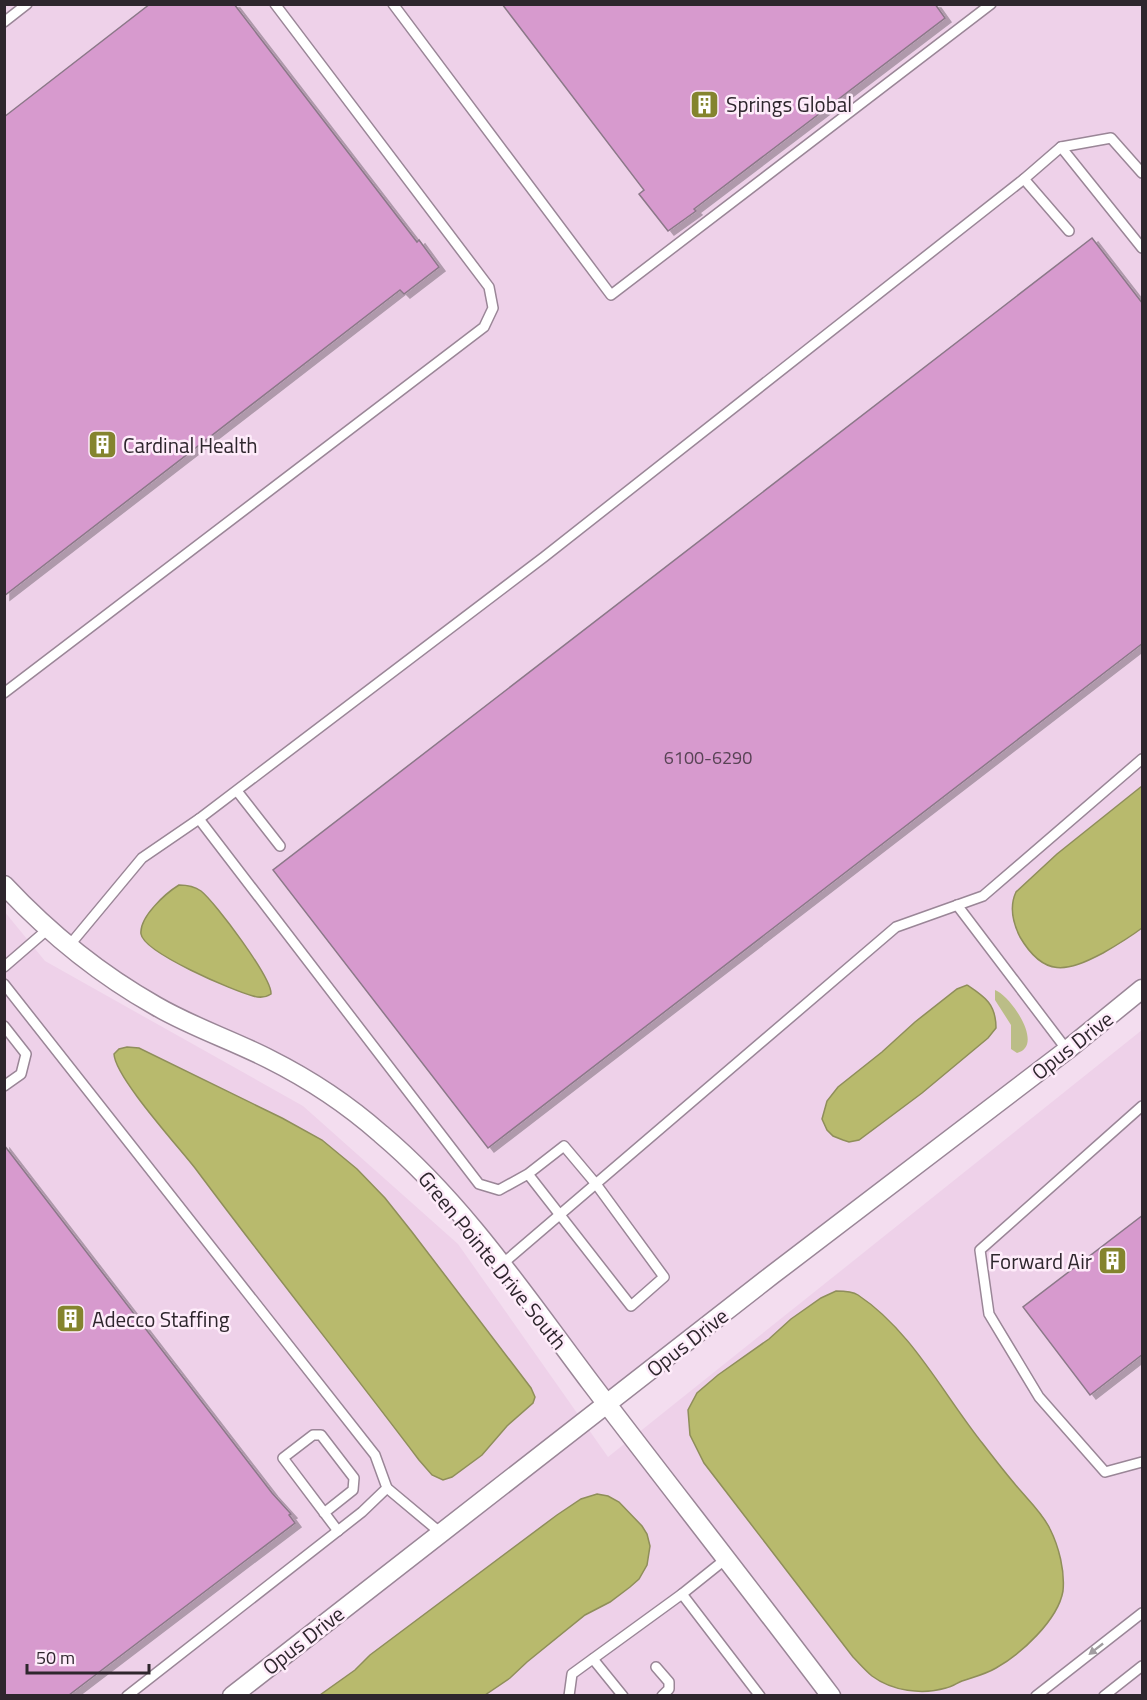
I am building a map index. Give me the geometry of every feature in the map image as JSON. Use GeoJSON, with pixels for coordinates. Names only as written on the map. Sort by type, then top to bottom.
{"type":"FeatureCollection","features":[{"type":"Feature","properties":{"kind":"street","name":"Green Pointe Drive South"},"geometry":{"type":"LineString","coordinates":[[4,885],[68,947],[111,978],[158,1008],[268,1058],[316,1084],[408,1158],[501,1265],[831,1695]]}},
{"type":"Feature","properties":{"kind":"street","name":"Opus Drive"},"geometry":{"type":"LineString","coordinates":[[232,1695],[1143,989]]}},
{"type":"Feature","properties":{"kind":"lane"},"geometry":{"type":"LineString","coordinates":[[4,22],[27,4]]}},
{"type":"Feature","properties":{"kind":"lane"},"geometry":{"type":"LineString","coordinates":[[4,693],[484,327],[493,308],[489,287],[275,4]]}},
{"type":"Feature","properties":{"kind":"lane"},"geometry":{"type":"LineString","coordinates":[[393,4],[611,295],[991,4]]}},
{"type":"Feature","properties":{"kind":"lane"},"geometry":{"type":"LineString","coordinates":[[68,947],[142,858],[199,819],[544,557],[1024,179],[1061,147],[1111,138],[1143,173]]}},
{"type":"Feature","properties":{"kind":"lane"},"geometry":{"type":"LineString","coordinates":[[1061,147],[1143,248]]}},
{"type":"Feature","properties":{"kind":"lane"},"geometry":{"type":"LineString","coordinates":[[1024,179],[1068,231]]}},
{"type":"Feature","properties":{"kind":"lane"},"geometry":{"type":"LineString","coordinates":[[501,1265],[896,927],[983,896],[1143,759]]}},
{"type":"Feature","properties":{"kind":"lane"},"geometry":{"type":"LineString","coordinates":[[237,790],[280,846]]}},
{"type":"Feature","properties":{"kind":"lane"},"geometry":{"type":"LineString","coordinates":[[199,819],[478,1184],[499,1190],[528,1174],[564,1146],[596,1184],[664,1277],[631,1306],[528,1174]]}},
{"type":"Feature","properties":{"kind":"lane"},"geometry":{"type":"LineString","coordinates":[[957,905],[1067,1050]]}},
{"type":"Feature","properties":{"kind":"lane"},"geometry":{"type":"LineString","coordinates":[[4,967],[48,929]]}},
{"type":"Feature","properties":{"kind":"lane"},"geometry":{"type":"LineString","coordinates":[[4,984],[375,1455],[387,1488],[442,1534]]}},
{"type":"Feature","properties":{"kind":"lane"},"geometry":{"type":"LineString","coordinates":[[4,1026],[26,1054],[21,1074],[4,1086]]}},
{"type":"Feature","properties":{"kind":"lane"},"geometry":{"type":"LineString","coordinates":[[1143,1106],[980,1251],[989,1314],[1039,1397],[1105,1472],[1143,1462]]}},
{"type":"Feature","properties":{"kind":"lane"},"geometry":{"type":"LineString","coordinates":[[324,1513],[353,1490],[354,1478],[321,1436],[313,1435],[283,1458],[324,1513],[338,1531]]}},
{"type":"Feature","properties":{"kind":"lane"},"geometry":{"type":"LineString","coordinates":[[127,1695],[362,1512],[387,1488]]}},
{"type":"Feature","properties":{"kind":"lane"},"geometry":{"type":"LineString","coordinates":[[569,1695],[572,1674],[682,1594],[727,1558]]}},
{"type":"Feature","properties":{"kind":"lane"},"geometry":{"type":"LineString","coordinates":[[682,1594],[760,1695]]}},
{"type":"Feature","properties":{"kind":"lane"},"geometry":{"type":"LineString","coordinates":[[1036,1695],[1143,1613]]}},
{"type":"Feature","properties":{"kind":"lane"},"geometry":{"type":"LineString","coordinates":[[593,1659],[623,1695]]}},
{"type":"Feature","properties":{"kind":"lane"},"geometry":{"type":"LineString","coordinates":[[1104,1695],[1143,1666]]}},
{"type":"Feature","properties":{"kind":"lane"},"geometry":{"type":"LineString","coordinates":[[656,1667],[669,1682],[669,1689],[662,1695]]}},
{"type":"Feature","properties":{"kind":"shaded area"},"geometry":{"type":"Polygon","coordinates":[[[5,5],[1142,5],[1142,989],[607,1404],[501,1265],[348,1108],[158,1008],[5,885],[5,5]]]}},
{"type":"Feature","properties":{"kind":"shaded area"},"geometry":{"type":"Polygon","coordinates":[[[1142,786],[1142,928],[1103,953],[1078,964],[1057,968],[1047,965],[1029,950],[1020,937],[1012,909],[1016,892],[1057,854],[1142,786]]]}},
{"type":"Feature","properties":{"kind":"shaded area"},"geometry":{"type":"Polygon","coordinates":[[[179,885],[198,889],[218,909],[253,957],[269,985],[271,994],[258,997],[228,987],[173,961],[146,942],[141,934],[144,920],[167,894],[179,885]]]}},
{"type":"Feature","properties":{"kind":"shaded area"},"geometry":{"type":"Polygon","coordinates":[[[4,911],[45,961],[303,1106],[458,1244],[608,1457],[1142,1030],[1142,1695],[5,1695],[4,911]]]}},
{"type":"Feature","properties":{"kind":"shaded area"},"geometry":{"type":"Polygon","coordinates":[[[967,985],[992,1007],[996,1028],[988,1038],[922,1093],[859,1140],[849,1142],[833,1136],[822,1119],[827,1101],[838,1087],[915,1022],[957,989],[967,985]]]}},
{"type":"Feature","properties":{"kind":"shaded area"},"geometry":{"type":"Polygon","coordinates":[[[995,990],[1009,1001],[1023,1021],[1027,1032],[1028,1041],[1025,1049],[1017,1053],[1011,1049],[1011,1025],[995,1000],[995,990]]]}},
{"type":"Feature","properties":{"kind":"shaded area"},"geometry":{"type":"Polygon","coordinates":[[[139,1048],[322,1140],[357,1169],[385,1198],[531,1388],[535,1397],[533,1403],[507,1426],[482,1455],[452,1477],[443,1480],[432,1475],[195,1168],[135,1094],[117,1065],[114,1054],[119,1049],[139,1048]]]}},
{"type":"Feature","properties":{"kind":"shaded area"},"geometry":{"type":"Polygon","coordinates":[[[836,1291],[858,1295],[895,1326],[926,1364],[968,1425],[1043,1517],[1059,1551],[1063,1591],[1054,1613],[1037,1635],[1006,1662],[988,1672],[937,1690],[907,1690],[889,1685],[872,1676],[853,1657],[704,1463],[690,1435],[688,1410],[697,1393],[718,1375],[769,1339],[791,1319],[821,1298],[836,1291]]]}},
{"type":"Feature","properties":{"kind":"shaded area"},"geometry":{"type":"Polygon","coordinates":[[[597,1494],[608,1496],[619,1502],[642,1526],[650,1546],[647,1565],[639,1579],[630,1587],[610,1602],[585,1615],[510,1678],[485,1695],[320,1695],[557,1515],[581,1499],[597,1494]]]}},
{"type":"Feature","properties":{"kind":"building","name":"Cardinal Health"},"geometry":{"type":"Polygon","coordinates":[[[150,4],[234,4],[417,242],[419,240],[439,267],[404,294],[400,290],[4,596],[4,117],[150,4]]]}},
{"type":"Feature","properties":{"kind":"building","name":"Springs Global"},"geometry":{"type":"Polygon","coordinates":[[[502,4],[935,4],[945,18],[668,231],[639,194],[644,190],[502,4]]]}},
{"type":"Feature","properties":{"kind":"building"},"geometry":{"type":"Polygon","coordinates":[[[1092,238],[1143,304],[1143,643],[488,1148],[273,870],[1092,238]]]}},
{"type":"Feature","properties":{"kind":"building","name":"Adecco Staffing"},"geometry":{"type":"Polygon","coordinates":[[[4,1145],[272,1493],[291,1514],[289,1515],[295,1523],[69,1695],[4,1695],[4,1145]]]}},
{"type":"Feature","properties":{"kind":"building","name":"Forward Air"},"geometry":{"type":"Polygon","coordinates":[[[1143,1215],[1143,1354],[1090,1395],[1023,1307],[1143,1215]]]}},
{"type":"Feature","properties":{"kind":"place","name":"Springs Global"},"geometry":{"type":"Point","coordinates":[705,104]}},
{"type":"Feature","properties":{"kind":"place","name":"Cardinal Health"},"geometry":{"type":"Point","coordinates":[102,445]}},
{"type":"Feature","properties":{"kind":"place","name":"Forward Air"},"geometry":{"type":"Point","coordinates":[1113,1261]}},
{"type":"Feature","properties":{"kind":"place","name":"Adecco Staffing"},"geometry":{"type":"Point","coordinates":[71,1319]}}]}
